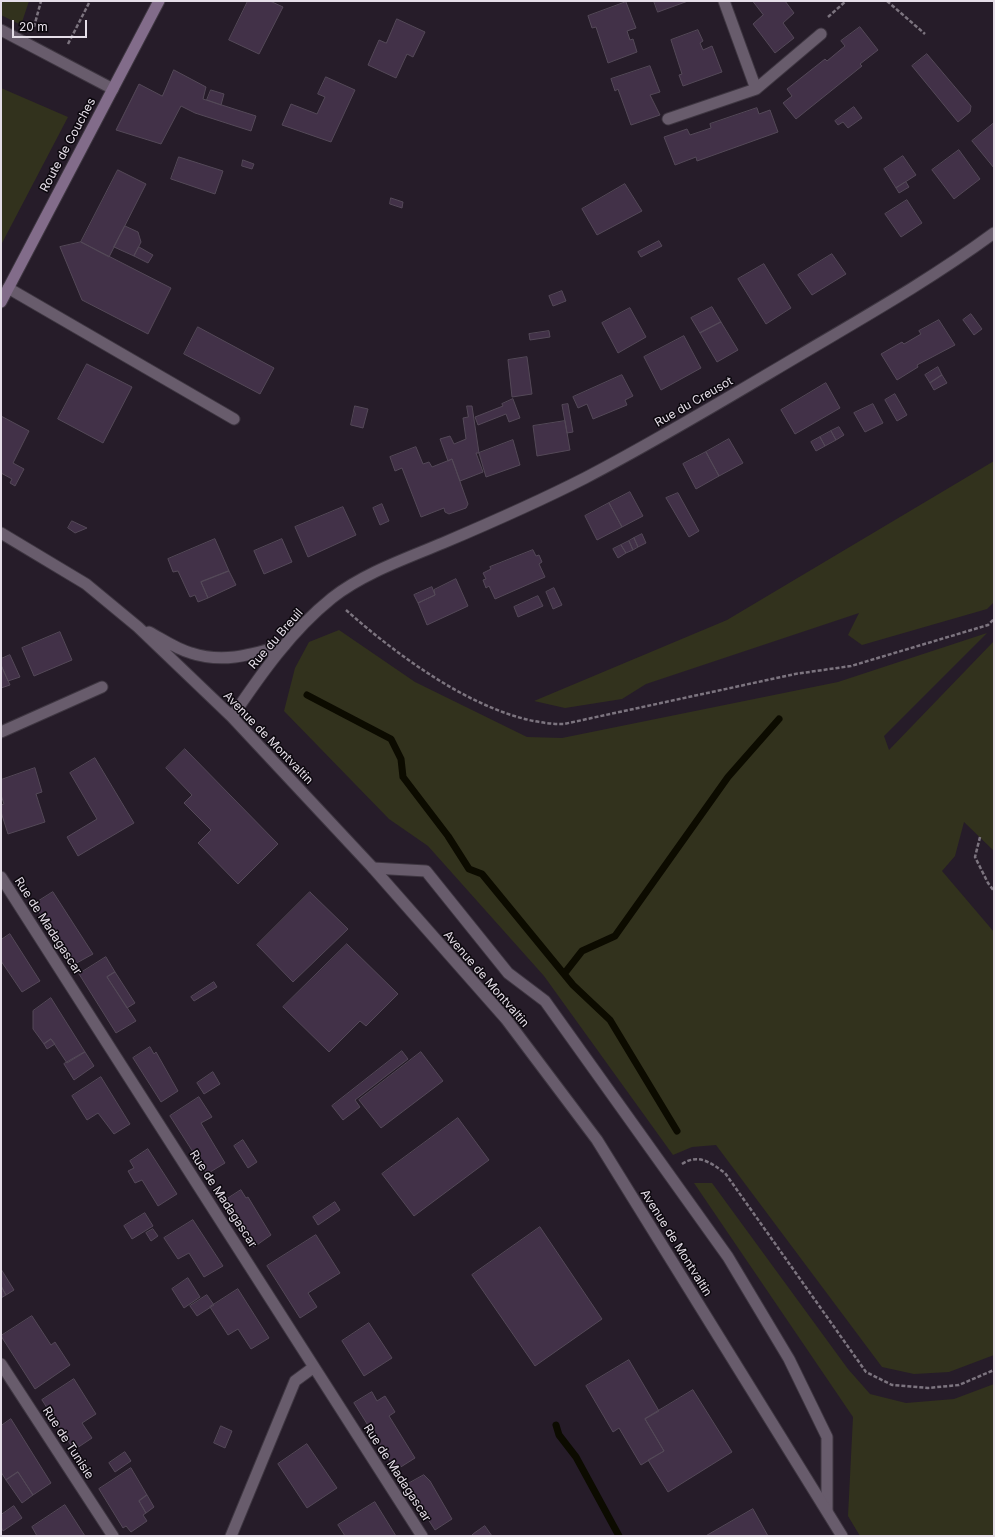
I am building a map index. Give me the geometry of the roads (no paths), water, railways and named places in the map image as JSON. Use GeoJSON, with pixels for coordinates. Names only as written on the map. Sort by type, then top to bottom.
{"type":"FeatureCollection","features":[{"type":"Feature","properties":{"kind":"main road","name":"Route de Couches"},"geometry":{"type":"LineString","coordinates":[[1,302],[159,1]]}},
{"type":"Feature","properties":{"kind":"street"},"geometry":{"type":"LineString","coordinates":[[724,1],[756,89]]}},
{"type":"Feature","properties":{"kind":"street"},"geometry":{"type":"LineString","coordinates":[[1,30],[112,89]]}},
{"type":"Feature","properties":{"kind":"street"},"geometry":{"type":"LineString","coordinates":[[668,118],[756,89],[821,34]]}},
{"type":"Feature","properties":{"kind":"street","name":"Rue du Creusot"},"geometry":{"type":"LineString","coordinates":[[392,564],[584,479],[889,303],[961,257],[994,233]]}},
{"type":"Feature","properties":{"kind":"street"},"geometry":{"type":"LineString","coordinates":[[8,288],[234,419]]}},
{"type":"Feature","properties":{"kind":"street","name":"Avenue de Montvaltin"},"geometry":{"type":"LineString","coordinates":[[1,533],[86,584],[138,627],[232,717],[373,868],[506,1019],[597,1140],[842,1536]]}},
{"type":"Feature","properties":{"kind":"street","name":"Rue du Breuil"},"geometry":{"type":"LineString","coordinates":[[232,717],[285,645],[303,624],[332,598],[363,578],[392,564]]}},
{"type":"Feature","properties":{"kind":"street"},"geometry":{"type":"LineString","coordinates":[[138,627],[190,653],[223,659],[245,657],[285,645]]}},
{"type":"Feature","properties":{"kind":"street"},"geometry":{"type":"LineString","coordinates":[[1,732],[102,687]]}},
{"type":"Feature","properties":{"kind":"street"},"geometry":{"type":"LineString","coordinates":[[373,868],[426,871],[508,973],[545,1001],[728,1256],[789,1359],[827,1437],[827,1510]]}},
{"type":"Feature","properties":{"kind":"street","name":"Rue de Madagascar"},"geometry":{"type":"LineString","coordinates":[[1,877],[422,1536]]}},
{"type":"Feature","properties":{"kind":"street","name":"Rue de Tunisie"},"geometry":{"type":"LineString","coordinates":[[1,1364],[113,1536]]}},
{"type":"Feature","properties":{"kind":"street"},"geometry":{"type":"LineString","coordinates":[[231,1536],[295,1381],[314,1367]]}},
{"type":"Feature","properties":{"kind":"waterway"},"geometry":{"type":"LineString","coordinates":[[307,695],[391,739],[401,759],[403,777],[448,836],[469,869],[482,874],[573,985],[610,1020],[677,1131]]}},
{"type":"Feature","properties":{"kind":"waterway"},"geometry":{"type":"LineString","coordinates":[[564,974],[582,951],[615,936],[728,777],[779,719]]}},
{"type":"Feature","properties":{"kind":"waterway"},"geometry":{"type":"LineString","coordinates":[[556,1425],[559,1435],[576,1457],[619,1536]]}}]}
